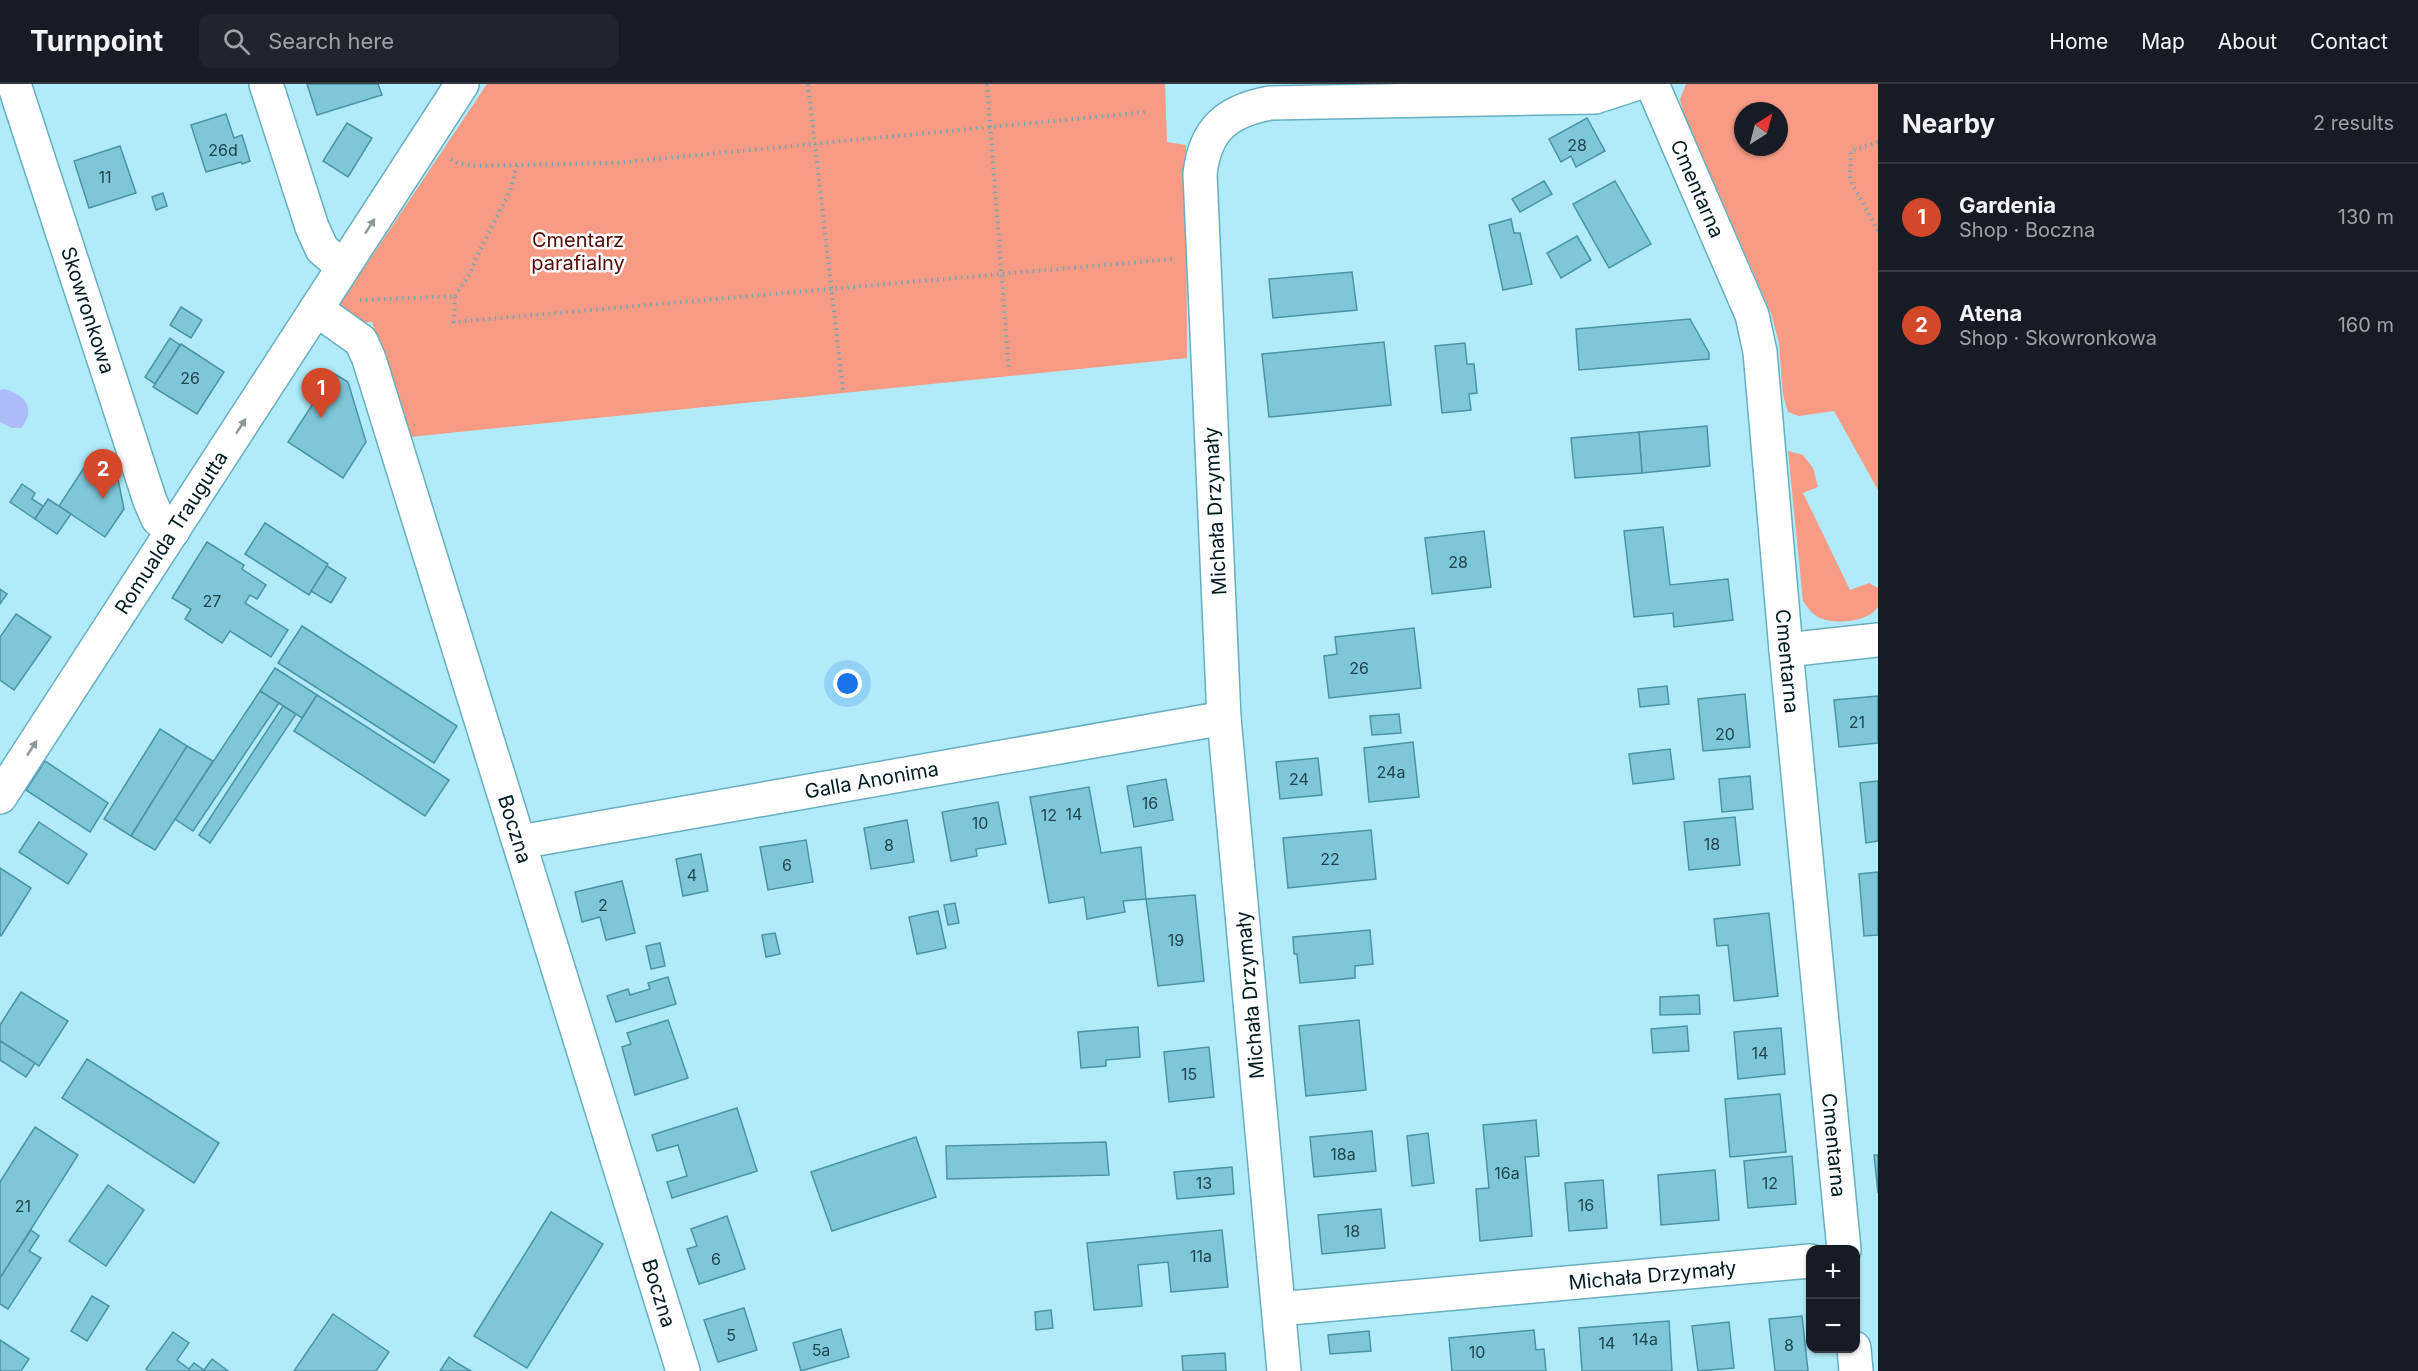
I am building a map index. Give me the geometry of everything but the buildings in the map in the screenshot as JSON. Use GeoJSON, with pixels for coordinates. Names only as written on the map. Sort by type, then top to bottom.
{"type":"FeatureCollection","features":[{"type":"Feature","properties":{"kind":"street","name":"Skowronkowa"},"geometry":{"type":"LineString","coordinates":[[14,84],[150,501],[158,519],[173,531]]}},
{"type":"Feature","properties":{"kind":"street"},"geometry":{"type":"LineString","coordinates":[[266,84],[314,234],[322,249],[343,267]]}},
{"type":"Feature","properties":{"kind":"street","name":"Romualda Traugutta"},"geometry":{"type":"LineString","coordinates":[[0,796],[173,531],[328,317],[343,267],[462,84]]}},
{"type":"Feature","properties":{"kind":"street","name":"Cmentarna"},"geometry":{"type":"LineString","coordinates":[[1641,87],[1744,298],[1756,332],[1844,1245]]}},
{"type":"Feature","properties":{"kind":"street","name":"Michała Drzymały"},"geometry":{"type":"LineString","coordinates":[[1284,1371],[1224,718],[1200,174],[1202,157],[1208,142],[1220,125],[1234,113],[1251,106],[1270,103],[1595,97],[1641,87]]}},
{"type":"Feature","properties":{"kind":"street","name":"Boczna"},"geometry":{"type":"LineString","coordinates":[[328,317],[361,341],[369,359],[683,1371]]}},
{"type":"Feature","properties":{"kind":"street"},"geometry":{"type":"LineString","coordinates":[[1786,650],[1878,640]]}},
{"type":"Feature","properties":{"kind":"street","name":"Galla Anonima"},"geometry":{"type":"LineString","coordinates":[[520,842],[1224,718]]}},
{"type":"Feature","properties":{"kind":"street","name":"Michała Drzymały"},"geometry":{"type":"LineString","coordinates":[[1279,1309],[1806,1261]]}},
{"type":"Feature","properties":{"kind":"street"},"geometry":{"type":"LineString","coordinates":[[1854,1353],[1856,1371]]}},
{"type":"Feature","properties":{"kind":"path"},"geometry":{"type":"LineString","coordinates":[[808,84],[843,390]]}},
{"type":"Feature","properties":{"kind":"path"},"geometry":{"type":"LineString","coordinates":[[987,84],[1009,371]]}},
{"type":"Feature","properties":{"kind":"path"},"geometry":{"type":"LineString","coordinates":[[425,142],[458,163],[475,166],[614,163],[1147,112]]}},
{"type":"Feature","properties":{"kind":"path"},"geometry":{"type":"LineString","coordinates":[[1878,142],[1851,151],[1850,171],[1850,180],[1878,231]]}},
{"type":"Feature","properties":{"kind":"path"},"geometry":{"type":"LineString","coordinates":[[517,165],[510,191],[470,273],[454,296],[454,322],[1172,259]]}},
{"type":"Feature","properties":{"kind":"path"},"geometry":{"type":"LineString","coordinates":[[328,317],[355,301],[454,296]]}},
{"type":"Feature","properties":{"kind":"green space","name":"Cmentarz parafialny"},"geometry":{"type":"Polygon","coordinates":[[[487,84],[1165,84],[1167,142],[1186,145],[1187,358],[410,437],[372,322],[355,323],[336,310],[487,84]]]}},
{"type":"Feature","properties":{"kind":"green space"},"geometry":{"type":"Polygon","coordinates":[[[1686,84],[1878,84],[1878,490],[1834,411],[1799,416],[1788,412],[1783,395],[1779,343],[1771,313],[1683,112],[1680,99],[1686,84]]]}},
{"type":"Feature","properties":{"kind":"green space"},"geometry":{"type":"Polygon","coordinates":[[[1788,451],[1803,455],[1813,468],[1818,487],[1803,493],[1850,590],[1869,583],[1878,588],[1878,607],[1867,616],[1843,622],[1827,620],[1815,615],[1803,601],[1788,451]]]}},
{"type":"Feature","properties":{"kind":"water"},"geometry":{"type":"Polygon","coordinates":[[[5,389],[18,395],[26,404],[28,415],[21,428],[12,428],[0,422],[0,390],[5,389]]]}},
{"type":"Feature","properties":{"kind":"place","name":"Gardenia"},"geometry":{"type":"Point","coordinates":[321,418]}},
{"type":"Feature","properties":{"kind":"place","name":"Atena"},"geometry":{"type":"Point","coordinates":[103,499]}}]}
